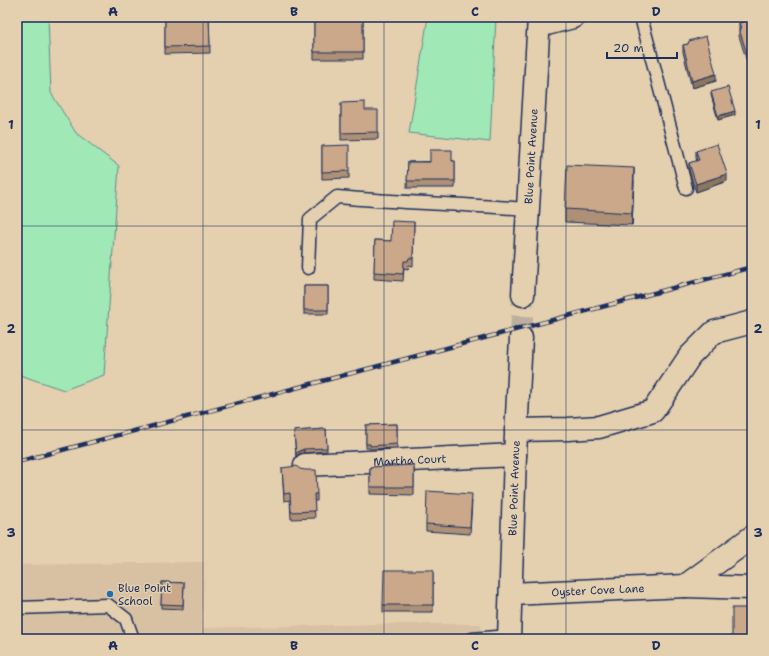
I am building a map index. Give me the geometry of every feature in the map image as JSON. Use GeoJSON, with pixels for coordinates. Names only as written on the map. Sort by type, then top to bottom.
{"type":"FeatureCollection","features":[{"type":"Feature","properties":{"kind":"street"},"geometry":{"type":"LineString","coordinates":[[539,22],[573,17]]}},
{"type":"Feature","properties":{"kind":"street","name":"Blue Point Avenue"},"geometry":{"type":"LineString","coordinates":[[523,295],[539,22]]}},
{"type":"Feature","properties":{"kind":"street"},"geometry":{"type":"LineString","coordinates":[[516,430],[599,427],[653,411],[690,356],[714,332],[752,322]]}},
{"type":"Feature","properties":{"kind":"street","name":"Blue Point Avenue"},"geometry":{"type":"LineString","coordinates":[[509,638],[516,430],[521,338]]}},
{"type":"Feature","properties":{"kind":"street","name":"Martha Court"},"geometry":{"type":"LineString","coordinates":[[304,465],[515,456]]}},
{"type":"Feature","properties":{"kind":"street"},"geometry":{"type":"LineString","coordinates":[[685,586],[752,537]]}},
{"type":"Feature","properties":{"kind":"street","name":"Oyster Cove Lane"},"geometry":{"type":"LineString","coordinates":[[511,594],[685,586],[752,588]]}},
{"type":"Feature","properties":{"kind":"lane"},"geometry":{"type":"LineString","coordinates":[[641,17],[686,188]]}},
{"type":"Feature","properties":{"kind":"lane"},"geometry":{"type":"LineString","coordinates":[[308,268],[310,219],[337,196],[395,202],[480,205],[528,209]]}},
{"type":"Feature","properties":{"kind":"lane"},"geometry":{"type":"LineString","coordinates":[[17,608],[108,605],[126,619],[134,639]]}},
{"type":"Feature","properties":{"kind":"lane"},"geometry":{"type":"LineString","coordinates":[[472,639],[509,638]]}},
{"type":"Feature","properties":{"kind":"shaded area","name":"Blue Point School"},"geometry":{"type":"Polygon","coordinates":[[[204,562],[202,628],[393,624],[481,624],[481,639],[17,639],[17,565],[204,562]]]}},
{"type":"Feature","properties":{"kind":"green space"},"geometry":{"type":"Polygon","coordinates":[[[17,17],[48,17],[51,93],[76,133],[119,166],[104,375],[64,390],[17,374],[17,17]]]}},
{"type":"Feature","properties":{"kind":"green space"},"geometry":{"type":"Polygon","coordinates":[[[428,17],[496,17],[490,142],[409,133],[428,17]]]}},
{"type":"Feature","properties":{"kind":"building"},"geometry":{"type":"Polygon","coordinates":[[[165,17],[209,17],[210,46],[165,47],[165,17]]]}},
{"type":"Feature","properties":{"kind":"building"},"geometry":{"type":"Polygon","coordinates":[[[314,17],[363,17],[363,52],[314,52],[314,17]]]}},
{"type":"Feature","properties":{"kind":"building"},"geometry":{"type":"Polygon","coordinates":[[[752,19],[752,60],[749,60],[739,29],[741,28],[739,23],[752,19]]]}},
{"type":"Feature","properties":{"kind":"building"},"geometry":{"type":"Polygon","coordinates":[[[706,36],[716,74],[692,81],[683,45],[688,44],[689,41],[706,36]]]}},
{"type":"Feature","properties":{"kind":"building"},"geometry":{"type":"Polygon","coordinates":[[[728,87],[735,111],[718,116],[711,92],[728,87]]]}},
{"type":"Feature","properties":{"kind":"building"},"geometry":{"type":"Polygon","coordinates":[[[365,102],[365,110],[378,110],[378,132],[341,133],[341,103],[365,102]]]}},
{"type":"Feature","properties":{"kind":"building"},"geometry":{"type":"Polygon","coordinates":[[[717,144],[727,174],[696,184],[689,163],[699,160],[696,151],[717,144]]]}},
{"type":"Feature","properties":{"kind":"building"},"geometry":{"type":"Polygon","coordinates":[[[349,145],[349,171],[322,172],[322,146],[349,145]]]}},
{"type":"Feature","properties":{"kind":"building"},"geometry":{"type":"Polygon","coordinates":[[[430,150],[452,150],[452,161],[455,161],[455,181],[407,181],[408,162],[430,162],[430,150]]]}},
{"type":"Feature","properties":{"kind":"building"},"geometry":{"type":"Polygon","coordinates":[[[567,165],[634,168],[632,213],[565,209],[567,165]]]}},
{"type":"Feature","properties":{"kind":"building"},"geometry":{"type":"Polygon","coordinates":[[[392,221],[414,222],[413,258],[409,258],[408,261],[404,261],[403,274],[374,272],[375,240],[391,241],[392,221]]]}},
{"type":"Feature","properties":{"kind":"building"},"geometry":{"type":"Polygon","coordinates":[[[304,286],[328,286],[328,310],[304,310],[304,286]]]}},
{"type":"Feature","properties":{"kind":"building"},"geometry":{"type":"Polygon","coordinates":[[[397,424],[397,444],[370,446],[370,444],[366,444],[366,425],[397,424]]]}},
{"type":"Feature","properties":{"kind":"building"},"geometry":{"type":"Polygon","coordinates":[[[326,429],[327,448],[304,449],[296,454],[294,431],[326,429]]]}},
{"type":"Feature","properties":{"kind":"building"},"geometry":{"type":"Polygon","coordinates":[[[414,465],[414,487],[370,487],[370,467],[414,465]]]}},
{"type":"Feature","properties":{"kind":"building"},"geometry":{"type":"Polygon","coordinates":[[[296,466],[305,470],[316,470],[317,494],[314,494],[315,511],[291,512],[290,493],[284,494],[282,468],[296,466]]]}},
{"type":"Feature","properties":{"kind":"building"},"geometry":{"type":"Polygon","coordinates":[[[427,491],[472,494],[470,527],[426,524],[427,491]]]}},
{"type":"Feature","properties":{"kind":"building"},"geometry":{"type":"Polygon","coordinates":[[[384,570],[433,570],[433,605],[383,605],[384,570]]]}},
{"type":"Feature","properties":{"kind":"building"},"geometry":{"type":"Polygon","coordinates":[[[162,582],[184,583],[183,605],[161,604],[162,582]]]}},
{"type":"Feature","properties":{"kind":"building"},"geometry":{"type":"Polygon","coordinates":[[[732,608],[752,608],[752,639],[732,639],[732,608]]]}},
{"type":"Feature","properties":{"kind":"tunnel"},"geometry":{"type":"LineString","coordinates":[[521,338],[523,295]]}},
{"type":"Feature","properties":{"kind":"railway"},"geometry":{"type":"LineString","coordinates":[[17,462],[752,267]]}},
{"type":"Feature","properties":{"kind":"place","name":"Blue Point School"},"geometry":{"type":"Point","coordinates":[110,594]}}]}
